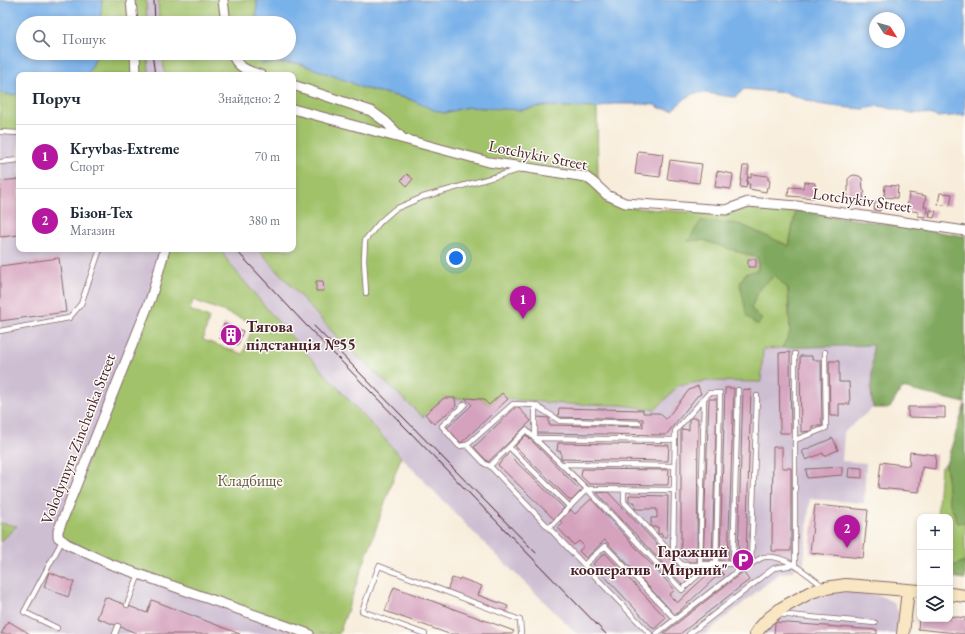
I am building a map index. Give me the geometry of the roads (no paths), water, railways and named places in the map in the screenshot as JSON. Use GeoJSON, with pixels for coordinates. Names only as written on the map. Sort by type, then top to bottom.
{"type":"FeatureCollection","features":[{"type":"Feature","properties":{"kind":"main road"},"geometry":{"type":"LineString","coordinates":[[756,634],[774,614],[794,600],[811,592],[846,585],[914,590],[903,634]]}},
{"type":"Feature","properties":{"kind":"main road"},"geometry":{"type":"LineString","coordinates":[[953,594],[965,596]]}},
{"type":"Feature","properties":{"kind":"street"},"geometry":{"type":"LineString","coordinates":[[131,0],[132,16]]}},
{"type":"Feature","properties":{"kind":"street"},"geometry":{"type":"LineString","coordinates":[[223,0],[225,16]]}},
{"type":"Feature","properties":{"kind":"street"},"geometry":{"type":"LineString","coordinates":[[135,60],[136,72]]}},
{"type":"Feature","properties":{"kind":"street"},"geometry":{"type":"LineString","coordinates":[[235,60],[238,65],[252,72]]}},
{"type":"Feature","properties":{"kind":"street"},"geometry":{"type":"LineString","coordinates":[[296,87],[371,111],[386,122],[402,138]]}},
{"type":"Feature","properties":{"kind":"street","name":"Lotchykiv Street"},"geometry":{"type":"LineString","coordinates":[[296,110],[489,162],[586,177],[607,195],[625,203],[726,210],[748,202],[783,205],[965,231]]}},
{"type":"Feature","properties":{"kind":"street","name":"Volodymyra Zinchenka Street"},"geometry":{"type":"LineString","coordinates":[[163,252],[151,298],[58,531],[58,537],[110,564],[309,634]]}},
{"type":"Feature","properties":{"kind":"lane"},"geometry":{"type":"LineString","coordinates":[[0,132],[16,133]]}},
{"type":"Feature","properties":{"kind":"lane"},"geometry":{"type":"LineString","coordinates":[[0,162],[16,160]]}},
{"type":"Feature","properties":{"kind":"lane"},"geometry":{"type":"LineString","coordinates":[[366,293],[364,260],[365,240],[381,221],[395,209],[423,197],[527,168]]}},
{"type":"Feature","properties":{"kind":"lane"},"geometry":{"type":"LineString","coordinates":[[0,331],[69,318],[81,304],[99,252]]}},
{"type":"Feature","properties":{"kind":"lane"},"geometry":{"type":"LineString","coordinates":[[795,440],[826,428],[825,352]]}},
{"type":"Feature","properties":{"kind":"lane"},"geometry":{"type":"LineString","coordinates":[[795,354],[796,566]]}},
{"type":"Feature","properties":{"kind":"lane"},"geometry":{"type":"LineString","coordinates":[[733,564],[738,390]]}},
{"type":"Feature","properties":{"kind":"lane"},"geometry":{"type":"LineString","coordinates":[[673,555],[675,431],[709,393],[720,393],[716,564]]}},
{"type":"Feature","properties":{"kind":"lane"},"geometry":{"type":"LineString","coordinates":[[749,564],[756,396]]}},
{"type":"Feature","properties":{"kind":"lane"},"geometry":{"type":"LineString","coordinates":[[700,564],[704,399]]}},
{"type":"Feature","properties":{"kind":"lane"},"geometry":{"type":"LineString","coordinates":[[466,404],[442,426],[459,446],[467,446],[513,404],[535,405],[560,421],[639,423]]}},
{"type":"Feature","properties":{"kind":"lane"},"geometry":{"type":"LineString","coordinates":[[535,405],[535,438]]}},
{"type":"Feature","properties":{"kind":"lane"},"geometry":{"type":"LineString","coordinates":[[490,466],[526,430],[587,489],[682,590],[704,570],[716,564]]}},
{"type":"Feature","properties":{"kind":"lane"},"geometry":{"type":"LineString","coordinates":[[535,438],[675,440]]}},
{"type":"Feature","properties":{"kind":"lane"},"geometry":{"type":"LineString","coordinates":[[467,446],[485,464],[490,466],[650,634]]}},
{"type":"Feature","properties":{"kind":"lane"},"geometry":{"type":"LineString","coordinates":[[509,447],[570,507]]}},
{"type":"Feature","properties":{"kind":"lane"},"geometry":{"type":"LineString","coordinates":[[561,464],[674,466]]}},
{"type":"Feature","properties":{"kind":"lane"},"geometry":{"type":"LineString","coordinates":[[549,528],[587,489],[674,490]]}},
{"type":"Feature","properties":{"kind":"lane"},"geometry":{"type":"LineString","coordinates":[[624,489],[624,502],[682,565],[749,564]]}},
{"type":"Feature","properties":{"kind":"lane"},"geometry":{"type":"LineString","coordinates":[[58,628],[24,612],[62,540]]}},
{"type":"Feature","properties":{"kind":"lane"},"geometry":{"type":"LineString","coordinates":[[584,565],[605,546],[675,619]]}},
{"type":"Feature","properties":{"kind":"lane"},"geometry":{"type":"LineString","coordinates":[[656,634],[749,564],[763,558],[771,557],[796,566],[825,588]]}},
{"type":"Feature","properties":{"kind":"lane"},"geometry":{"type":"LineString","coordinates":[[425,634],[362,611],[379,566],[520,620],[521,634]]}},
{"type":"Feature","properties":{"kind":"lane"},"geometry":{"type":"LineString","coordinates":[[689,634],[774,568],[796,566]]}},
{"type":"Feature","properties":{"kind":"lane"},"geometry":{"type":"LineString","coordinates":[[127,605],[139,574]]}},
{"type":"Feature","properties":{"kind":"lane"},"geometry":{"type":"LineString","coordinates":[[774,614],[875,623]]}},
{"type":"Feature","properties":{"kind":"lane"},"geometry":{"type":"LineString","coordinates":[[115,634],[118,626]]}},
{"type":"Feature","properties":{"kind":"water"},"geometry":{"type":"Polygon","coordinates":[[[0,0],[102,0],[101,16],[16,16],[16,60],[95,60],[88,72],[16,72],[16,94],[0,93],[0,0]]]}},
{"type":"Feature","properties":{"kind":"water"},"geometry":{"type":"Polygon","coordinates":[[[257,0],[965,0],[965,115],[938,117],[929,114],[910,113],[879,106],[864,109],[839,107],[818,104],[786,93],[744,89],[736,97],[707,93],[692,94],[672,110],[645,104],[612,104],[597,108],[544,106],[520,110],[468,107],[444,113],[409,99],[362,88],[350,82],[298,63],[261,63],[260,60],[296,60],[296,16],[256,16],[257,0]]]}},
{"type":"Feature","properties":{"kind":"tram line"},"geometry":{"type":"LineString","coordinates":[[154,0],[155,16]]}},
{"type":"Feature","properties":{"kind":"tram line"},"geometry":{"type":"LineString","coordinates":[[153,60],[155,72]]}},
{"type":"Feature","properties":{"kind":"tram line"},"geometry":{"type":"LineString","coordinates":[[238,252],[304,323],[606,634]]}},
{"type":"Feature","properties":{"kind":"tram line"},"geometry":{"type":"LineString","coordinates":[[314,326],[536,553]]}},
{"type":"Feature","properties":{"kind":"place","name":"Kryvbas-Extreme"},"geometry":{"type":"Point","coordinates":[523,319]}},
{"type":"Feature","properties":{"kind":"place","name":"Тягова підстанція №55"},"geometry":{"type":"Point","coordinates":[231,335]}},
{"type":"Feature","properties":{"kind":"place","name":"Бізон-Тех"},"geometry":{"type":"Point","coordinates":[847,548]}},
{"type":"Feature","properties":{"kind":"place","name":"Гаражний кооператив \"Мирний\""},"geometry":{"type":"Point","coordinates":[743,560]}},
{"type":"Feature","properties":{"kind":"park label","name":"Кладбище"},"geometry":{"type":"Point","coordinates":[250,480]}}]}
